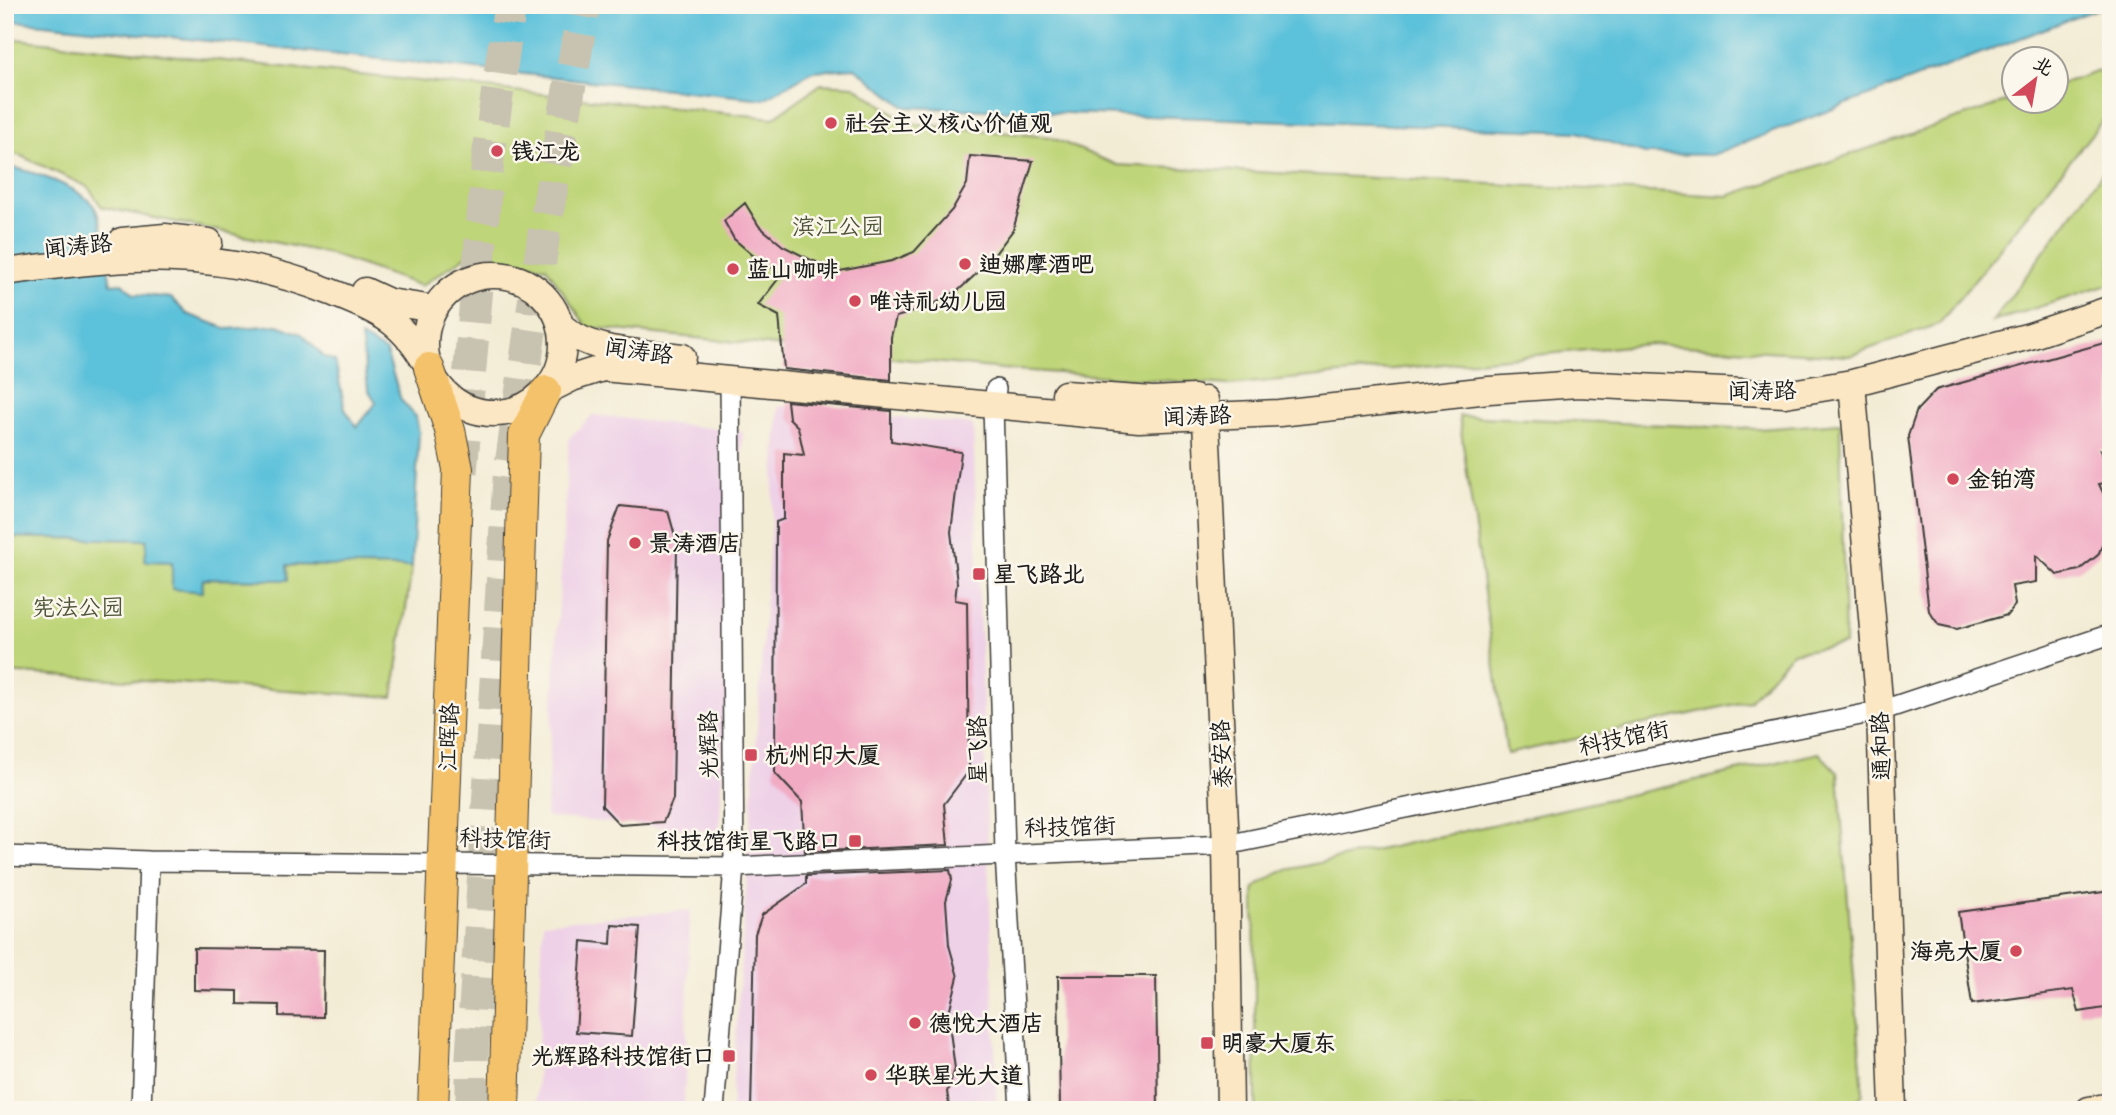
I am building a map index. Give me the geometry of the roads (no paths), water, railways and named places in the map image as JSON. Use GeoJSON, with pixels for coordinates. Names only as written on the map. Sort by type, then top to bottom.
{"type":"FeatureCollection","features":[{"type":"Feature","properties":{"kind":"main road","name":"闻涛路"},"geometry":{"type":"LineString","coordinates":[[5,272],[140,248],[165,237],[227,244],[275,256],[338,278],[389,302],[434,309],[449,291],[469,279],[492,275],[515,278],[536,289],[552,305],[562,327],[564,349],[559,372],[546,391]]}},
{"type":"Feature","properties":{"kind":"main road","name":"闻涛路"},"geometry":{"type":"LineString","coordinates":[[5,256],[140,248],[261,269],[300,280],[388,318],[412,338],[441,388],[458,404],[478,412],[498,414],[518,410],[572,378],[604,368],[994,397],[1153,400],[1205,407],[1272,396],[1527,370],[1600,370],[1852,383],[2029,336],[2111,309]]}},
{"type":"Feature","properties":{"kind":"main road"},"geometry":{"type":"LineString","coordinates":[[429,368],[426,338],[434,309]]}},
{"type":"Feature","properties":{"kind":"main road","name":"闻涛路"},"geometry":{"type":"LineString","coordinates":[[562,327],[578,340],[600,347],[994,397]]}},
{"type":"Feature","properties":{"kind":"main road","name":"江晖路"},"geometry":{"type":"LineString","coordinates":[[429,368],[450,430],[457,469],[433,1110]]}},
{"type":"Feature","properties":{"kind":"main road","name":"通和路"},"geometry":{"type":"LineString","coordinates":[[1852,383],[1880,711],[1893,1110]]}},
{"type":"Feature","properties":{"kind":"main road"},"geometry":{"type":"LineString","coordinates":[[504,1110],[524,435],[546,391]]}},
{"type":"Feature","properties":{"kind":"main road","name":"泰安路"},"geometry":{"type":"LineString","coordinates":[[1205,407],[1226,845],[1230,1110]]}},
{"type":"Feature","properties":{"kind":"main road"},"geometry":{"type":"LineString","coordinates":[[2088,1110],[2111,1106]]}},
{"type":"Feature","properties":{"kind":"street","name":"光辉路"},"geometry":{"type":"LineString","coordinates":[[714,1110],[734,867],[730,379]]}},
{"type":"Feature","properties":{"kind":"street","name":"星飞路"},"geometry":{"type":"LineString","coordinates":[[994,397],[1005,854],[1020,1110]]}},
{"type":"Feature","properties":{"kind":"street","name":"科技馆街"},"geometry":{"type":"LineString","coordinates":[[5,856],[149,861],[734,867],[1226,845],[1880,711],[2111,635]]}},
{"type":"Feature","properties":{"kind":"street"},"geometry":{"type":"LineString","coordinates":[[141,1110],[149,861]]}},
{"type":"Feature","properties":{"kind":"water"},"geometry":{"type":"Polygon","coordinates":[[[5,5],[2108,5],[1712,155],[1645,154],[1578,132],[905,107],[855,68],[813,71],[764,99],[5,20],[5,5]]]}},
{"type":"Feature","properties":{"kind":"water"},"geometry":{"type":"Polygon","coordinates":[[[5,166],[55,181],[81,194],[90,202],[96,210],[101,227],[111,284],[122,283],[134,294],[171,298],[187,314],[228,329],[278,325],[302,334],[324,357],[335,361],[345,409],[357,427],[376,403],[368,389],[361,337],[386,352],[401,400],[416,417],[419,433],[412,567],[287,565],[288,580],[203,579],[202,592],[172,589],[172,562],[145,561],[147,540],[5,537],[5,166]]]}},
{"type":"Feature","properties":{"kind":"tunnel"},"geometry":{"type":"LineString","coordinates":[[461,472],[488,159],[510,5]]}},
{"type":"Feature","properties":{"kind":"tunnel"},"geometry":{"type":"LineString","coordinates":[[472,1110],[472,1056],[509,479],[545,226],[584,5]]}},
{"type":"Feature","properties":{"kind":"place","name":"社会主义核心价值观"},"geometry":{"type":"Point","coordinates":[831,123]}},
{"type":"Feature","properties":{"kind":"place","name":"钱江龙"},"geometry":{"type":"Point","coordinates":[497,151]}},
{"type":"Feature","properties":{"kind":"place","name":"迪娜摩酒吧"},"geometry":{"type":"Point","coordinates":[965,264]}},
{"type":"Feature","properties":{"kind":"place","name":"蓝山咖啡"},"geometry":{"type":"Point","coordinates":[733,269]}},
{"type":"Feature","properties":{"kind":"place","name":"唯诗礼幼儿园"},"geometry":{"type":"Point","coordinates":[855,301]}},
{"type":"Feature","properties":{"kind":"place","name":"金铂湾"},"geometry":{"type":"Point","coordinates":[1953,479]}},
{"type":"Feature","properties":{"kind":"place","name":"景涛酒店"},"geometry":{"type":"Point","coordinates":[635,543]}},
{"type":"Feature","properties":{"kind":"place","name":"星飞路北"},"geometry":{"type":"Point","coordinates":[979,574]}},
{"type":"Feature","properties":{"kind":"place","name":"杭州印大厦"},"geometry":{"type":"Point","coordinates":[751,755]}},
{"type":"Feature","properties":{"kind":"place","name":"科技馆街星飞路口"},"geometry":{"type":"Point","coordinates":[855,841]}},
{"type":"Feature","properties":{"kind":"place","name":"海亮大厦"},"geometry":{"type":"Point","coordinates":[2016,951]}},
{"type":"Feature","properties":{"kind":"place","name":"德悦大酒店"},"geometry":{"type":"Point","coordinates":[915,1023]}},
{"type":"Feature","properties":{"kind":"place","name":"明豪大厦东"},"geometry":{"type":"Point","coordinates":[1207,1043]}},
{"type":"Feature","properties":{"kind":"place","name":"光辉路科技馆街口"},"geometry":{"type":"Point","coordinates":[729,1056]}},
{"type":"Feature","properties":{"kind":"place","name":"华联星光大道"},"geometry":{"type":"Point","coordinates":[871,1075]}},
{"type":"Feature","properties":{"kind":"park label","name":"滨江公园"},"geometry":{"type":"Point","coordinates":[838,226]}},
{"type":"Feature","properties":{"kind":"park label","name":"宪法公园"},"geometry":{"type":"Point","coordinates":[78,607]}}]}
